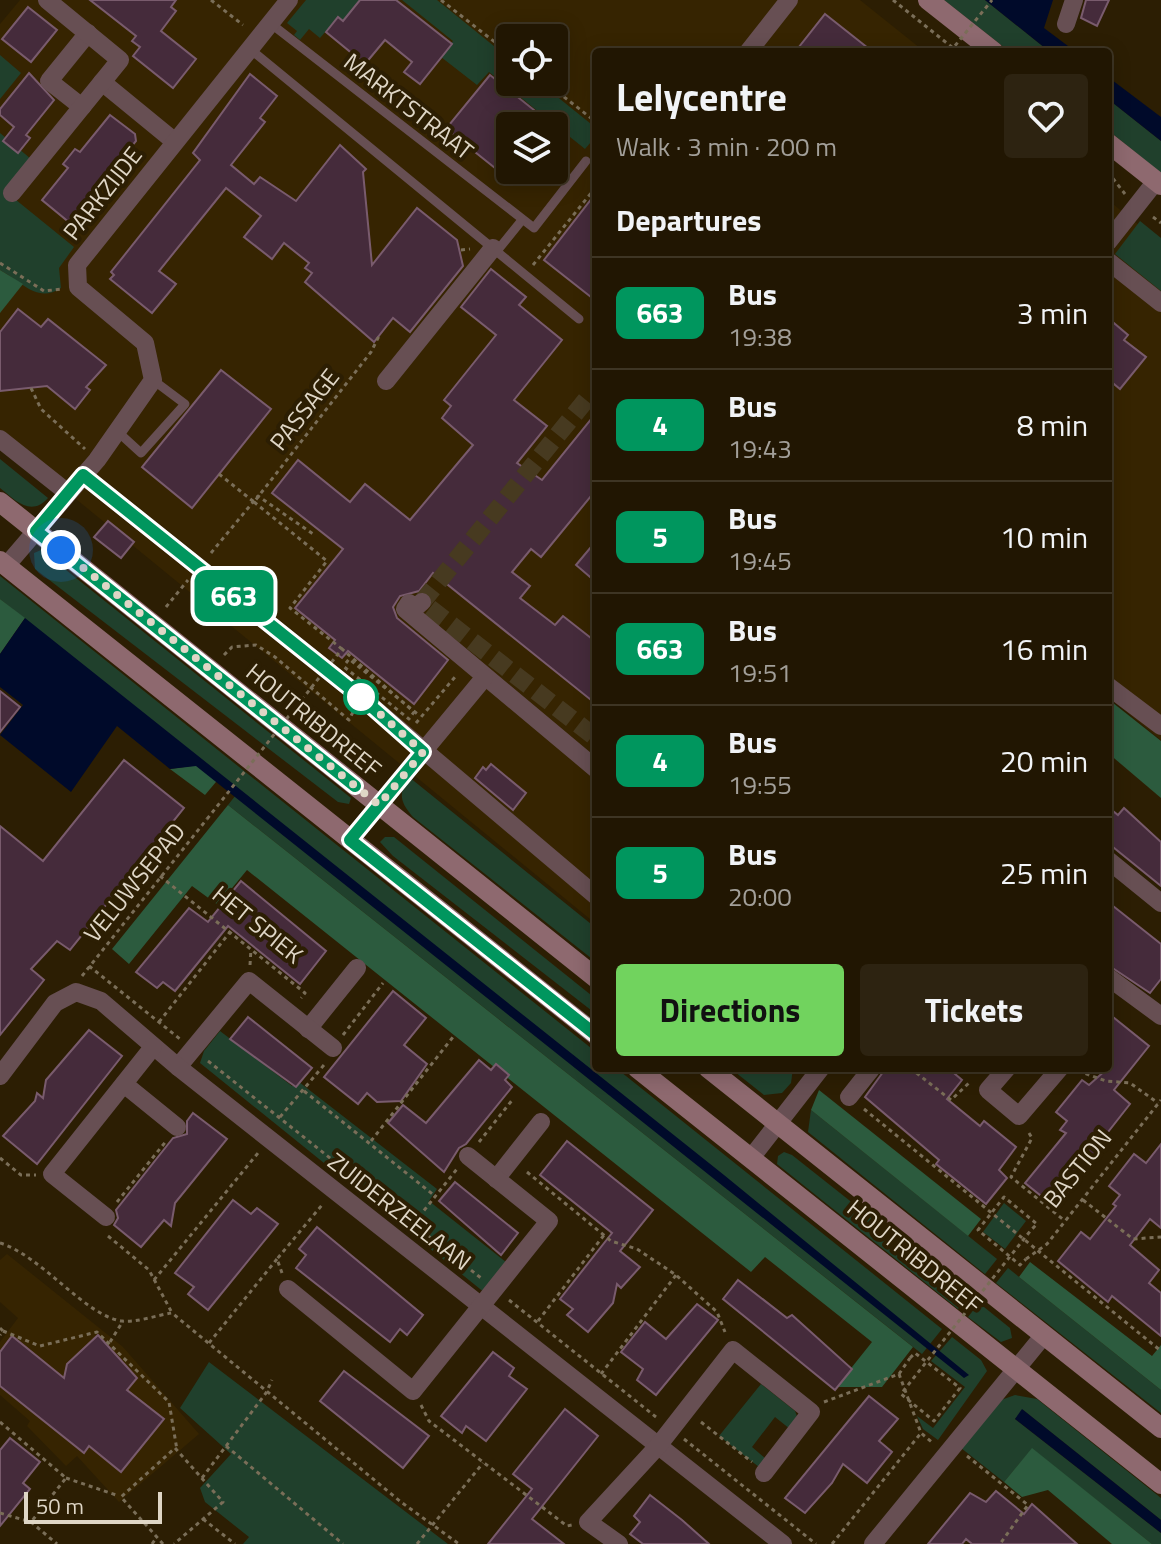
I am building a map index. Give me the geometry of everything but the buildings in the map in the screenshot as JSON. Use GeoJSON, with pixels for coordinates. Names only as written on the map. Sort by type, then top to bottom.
{"type":"FeatureCollection","features":[{"type":"Feature","properties":{"kind":"main road"},"geometry":{"type":"LineString","coordinates":[[928,0],[989,48]]}},
{"type":"Feature","properties":{"kind":"main road"},"geometry":{"type":"LineString","coordinates":[[1112,146],[1159,183]]}},
{"type":"Feature","properties":{"kind":"main road","name":"HOUTRIBDREEF"},"geometry":{"type":"LineString","coordinates":[[0,502],[592,975]]}},
{"type":"Feature","properties":{"kind":"main road"},"geometry":{"type":"LineString","coordinates":[[3,563],[592,1032]]}},
{"type":"Feature","properties":{"kind":"main road","name":"HOUTRIBDREEF"},"geometry":{"type":"LineString","coordinates":[[642,1072],[1161,1484]]}},
{"type":"Feature","properties":{"kind":"main road","name":"HOUTRIBDREEF"},"geometry":{"type":"LineString","coordinates":[[713,1072],[1161,1428]]}},
{"type":"Feature","properties":{"kind":"street"},"geometry":{"type":"LineString","coordinates":[[12,193],[120,60],[47,0]]}},
{"type":"Feature","properties":{"kind":"street","name":"PARKZIJDE"},"geometry":{"type":"LineString","coordinates":[[78,287],[77,265],[289,0]]}},
{"type":"Feature","properties":{"kind":"street"},"geometry":{"type":"LineString","coordinates":[[751,48],[789,0]]}},
{"type":"Feature","properties":{"kind":"street"},"geometry":{"type":"LineString","coordinates":[[1066,24],[1074,0]]}},
{"type":"Feature","properties":{"kind":"street"},"geometry":{"type":"LineString","coordinates":[[82,107],[49,81],[88,33]]}},
{"type":"Feature","properties":{"kind":"street","name":"PARKZIJDE"},"geometry":{"type":"LineString","coordinates":[[102,82],[174,141]]}},
{"type":"Feature","properties":{"kind":"street"},"geometry":{"type":"LineString","coordinates":[[1112,237],[1159,183]]}},
{"type":"Feature","properties":{"kind":"street"},"geometry":{"type":"LineString","coordinates":[[386,381],[495,250]]}},
{"type":"Feature","properties":{"kind":"street"},"geometry":{"type":"LineString","coordinates":[[1112,264],[1161,303]]}},
{"type":"Feature","properties":{"kind":"street"},"geometry":{"type":"LineString","coordinates":[[3,563],[36,531],[97,460],[153,380],[145,343],[78,287]]}},
{"type":"Feature","properties":{"kind":"street"},"geometry":{"type":"LineString","coordinates":[[0,439],[68,493]]}},
{"type":"Feature","properties":{"kind":"street"},"geometry":{"type":"LineString","coordinates":[[83,475],[350,688],[592,893]]}},
{"type":"Feature","properties":{"kind":"street"},"geometry":{"type":"LineString","coordinates":[[422,602],[415,608],[409,603],[405,609],[592,766]]}},
{"type":"Feature","properties":{"kind":"street"},"geometry":{"type":"LineString","coordinates":[[350,840],[484,678]]}},
{"type":"Feature","properties":{"kind":"street"},"geometry":{"type":"LineString","coordinates":[[1112,689],[1161,726]]}},
{"type":"Feature","properties":{"kind":"street"},"geometry":{"type":"LineString","coordinates":[[1112,863],[1161,903]]}},
{"type":"Feature","properties":{"kind":"street"},"geometry":{"type":"LineString","coordinates":[[308,1029],[357,968]]}},
{"type":"Feature","properties":{"kind":"street"},"geometry":{"type":"LineString","coordinates":[[1112,980],[1161,1016]]}},
{"type":"Feature","properties":{"kind":"street","name":"HET SPIEK"},"geometry":{"type":"LineString","coordinates":[[178,1067],[249,981],[333,1048]]}},
{"type":"Feature","properties":{"kind":"street","name":"ZUIDERZEELAAN"},"geometry":{"type":"LineString","coordinates":[[0,1076],[55,1003],[76,992],[101,1001],[178,1067],[783,1544]]}},
{"type":"Feature","properties":{"kind":"street"},"geometry":{"type":"LineString","coordinates":[[106,1217],[52,1174],[153,1047]]}},
{"type":"Feature","properties":{"kind":"street"},"geometry":{"type":"LineString","coordinates":[[751,1158],[814,1072]]}},
{"type":"Feature","properties":{"kind":"street"},"geometry":{"type":"LineString","coordinates":[[849,1097],[869,1072]]}},
{"type":"Feature","properties":{"kind":"street"},"geometry":{"type":"LineString","coordinates":[[1004,1072],[988,1090],[1019,1116],[1057,1072]]}},
{"type":"Feature","properties":{"kind":"street"},"geometry":{"type":"LineString","coordinates":[[124,1084],[177,1127]]}},
{"type":"Feature","properties":{"kind":"street"},"geometry":{"type":"LineString","coordinates":[[496,1179],[541,1122]]}},
{"type":"Feature","properties":{"kind":"street"},"geometry":{"type":"LineString","coordinates":[[288,1289],[413,1391],[549,1221],[468,1156]]}},
{"type":"Feature","properties":{"kind":"street"},"geometry":{"type":"LineString","coordinates":[[873,1544],[1044,1335]]}},
{"type":"Feature","properties":{"kind":"street"},"geometry":{"type":"LineString","coordinates":[[619,1544],[588,1522],[658,1446],[733,1350],[811,1412],[764,1473]]}},
{"type":"Feature","properties":{"kind":"lane","name":"MARKTSTRAAT"},"geometry":{"type":"LineString","coordinates":[[260,37],[522,220]]}},
{"type":"Feature","properties":{"kind":"lane"},"geometry":{"type":"LineString","coordinates":[[260,37],[495,250],[579,319]]}},
{"type":"Feature","properties":{"kind":"lane"},"geometry":{"type":"LineString","coordinates":[[495,250],[522,220],[534,228],[586,161]]}},
{"type":"Feature","properties":{"kind":"lane"},"geometry":{"type":"LineString","coordinates":[[118,432],[141,453],[185,404],[153,380]]}},
{"type":"Feature","properties":{"kind":"path"},"geometry":{"type":"LineString","coordinates":[[211,0],[260,37]]}},
{"type":"Feature","properties":{"kind":"path"},"geometry":{"type":"LineString","coordinates":[[441,0],[496,43]]}},
{"type":"Feature","properties":{"kind":"path"},"geometry":{"type":"LineString","coordinates":[[448,6],[453,0]]}},
{"type":"Feature","properties":{"kind":"path"},"geometry":{"type":"LineString","coordinates":[[893,0],[953,48]]}},
{"type":"Feature","properties":{"kind":"path"},"geometry":{"type":"LineString","coordinates":[[953,48],[992,0]]}},
{"type":"Feature","properties":{"kind":"path"},"geometry":{"type":"LineString","coordinates":[[563,96],[592,119]]}},
{"type":"Feature","properties":{"kind":"path"},"geometry":{"type":"LineString","coordinates":[[525,274],[555,242],[592,192]]}},
{"type":"Feature","properties":{"kind":"path"},"geometry":{"type":"LineString","coordinates":[[0,263],[44,291],[78,287]]}},
{"type":"Feature","properties":{"kind":"path","name":"PASSAGE"},"geometry":{"type":"LineString","coordinates":[[254,502],[371,352],[379,336]]}},
{"type":"Feature","properties":{"kind":"path"},"geometry":{"type":"LineString","coordinates":[[31,388],[41,409],[97,460]]}},
{"type":"Feature","properties":{"kind":"path"},"geometry":{"type":"LineString","coordinates":[[219,474],[327,561],[290,608],[342,649],[414,712],[409,719],[343,666],[349,659],[367,674],[421,717]]}},
{"type":"Feature","properties":{"kind":"path"},"geometry":{"type":"LineString","coordinates":[[166,607],[258,496],[313,534]]}},
{"type":"Feature","properties":{"kind":"path"},"geometry":{"type":"LineString","coordinates":[[224,655],[232,647],[256,645],[275,657],[349,720]]}},
{"type":"Feature","properties":{"kind":"path","name":"VELUWSEPAD"},"geometry":{"type":"LineString","coordinates":[[159,1022],[89,966],[342,649]]}},
{"type":"Feature","properties":{"kind":"path"},"geometry":{"type":"LineString","coordinates":[[410,730],[469,661]]}},
{"type":"Feature","properties":{"kind":"path","name":"HET SPIEK"},"geometry":{"type":"LineString","coordinates":[[160,876],[305,993],[289,1013]]}},
{"type":"Feature","properties":{"kind":"path"},"geometry":{"type":"LineString","coordinates":[[230,932],[159,1022],[816,1544]]}},
{"type":"Feature","properties":{"kind":"path"},"geometry":{"type":"LineString","coordinates":[[154,1280],[383,983]]}},
{"type":"Feature","properties":{"kind":"path"},"geometry":{"type":"LineString","coordinates":[[370,1142],[453,1037]]}},
{"type":"Feature","properties":{"kind":"path"},"geometry":{"type":"LineString","coordinates":[[915,1072],[951,1100],[967,1081],[988,1090]]}},
{"type":"Feature","properties":{"kind":"path"},"geometry":{"type":"LineString","coordinates":[[1082,1072],[1106,1081],[1130,1083],[1160,1102]]}},
{"type":"Feature","properties":{"kind":"path"},"geometry":{"type":"LineString","coordinates":[[303,1090],[435,1196]]}},
{"type":"Feature","properties":{"kind":"path"},"geometry":{"type":"LineString","coordinates":[[849,1097],[1161,1351]]}},
{"type":"Feature","properties":{"kind":"path","name":"BASTION"},"geometry":{"type":"LineString","coordinates":[[899,1374],[915,1353],[926,1362],[937,1371],[960,1388],[934,1421],[901,1394],[922,1367],[932,1355],[992,1280],[1002,1267],[1012,1255],[1021,1243],[1037,1224],[1004,1197],[978,1230],[999,1248],[1010,1257],[1020,1265],[1035,1250],[1047,1244],[1160,1102]]}},
{"type":"Feature","properties":{"kind":"path"},"geometry":{"type":"LineString","coordinates":[[1019,1116],[1032,1138],[1011,1177],[1066,1221]]}},
{"type":"Feature","properties":{"kind":"path"},"geometry":{"type":"LineString","coordinates":[[177,1127],[106,1217],[103,1232],[149,1270],[172,1313],[266,1393],[459,1544]]}},
{"type":"Feature","properties":{"kind":"path"},"geometry":{"type":"LineString","coordinates":[[0,1158],[21,1175],[52,1174]]}},
{"type":"Feature","properties":{"kind":"path"},"geometry":{"type":"LineString","coordinates":[[512,1159],[604,1235],[637,1249],[676,1275],[717,1312],[733,1350]]}},
{"type":"Feature","properties":{"kind":"path"},"geometry":{"type":"LineString","coordinates":[[208,1344],[334,1190]]}},
{"type":"Feature","properties":{"kind":"path"},"geometry":{"type":"LineString","coordinates":[[1083,1200],[1133,1239],[1161,1237]]}},
{"type":"Feature","properties":{"kind":"path"},"geometry":{"type":"LineString","coordinates":[[524,1340],[604,1235]]}},
{"type":"Feature","properties":{"kind":"path"},"geometry":{"type":"LineString","coordinates":[[0,1243],[21,1249],[103,1314],[123,1321],[172,1313]]}},
{"type":"Feature","properties":{"kind":"path"},"geometry":{"type":"LineString","coordinates":[[277,1259],[288,1289]]}},
{"type":"Feature","properties":{"kind":"path"},"geometry":{"type":"LineString","coordinates":[[588,1390],[676,1275]]}},
{"type":"Feature","properties":{"kind":"path"},"geometry":{"type":"LineString","coordinates":[[109,1343],[123,1321]]}},
{"type":"Feature","properties":{"kind":"path"},"geometry":{"type":"LineString","coordinates":[[1,1331],[40,1346],[97,1332],[169,1402],[177,1450],[223,1502],[174,1544]]}},
{"type":"Feature","properties":{"kind":"path"},"geometry":{"type":"LineString","coordinates":[[811,1412],[834,1398],[899,1374],[921,1433],[1028,1505],[1000,1544]]}},
{"type":"Feature","properties":{"kind":"path"},"geometry":{"type":"LineString","coordinates":[[202,1478],[266,1393],[272,1380]]}},
{"type":"Feature","properties":{"kind":"path"},"geometry":{"type":"LineString","coordinates":[[413,1391],[429,1421],[567,1526],[588,1522]]}},
{"type":"Feature","properties":{"kind":"path"},"geometry":{"type":"LineString","coordinates":[[686,1410],[764,1473],[754,1494]]}},
{"type":"Feature","properties":{"kind":"path"},"geometry":{"type":"LineString","coordinates":[[0,1422],[66,1478],[121,1497],[163,1544]]}},
{"type":"Feature","properties":{"kind":"path"},"geometry":{"type":"LineString","coordinates":[[832,1544],[921,1433]]}},
{"type":"Feature","properties":{"kind":"path"},"geometry":{"type":"LineString","coordinates":[[226,1446],[343,1544]]}},
{"type":"Feature","properties":{"kind":"path"},"geometry":{"type":"LineString","coordinates":[[121,1497],[177,1450]]}},
{"type":"Feature","properties":{"kind":"path"},"geometry":{"type":"LineString","coordinates":[[417,1544],[483,1463]]}},
{"type":"Feature","properties":{"kind":"path"},"geometry":{"type":"LineString","coordinates":[[31,1522],[66,1478]]}},
{"type":"Feature","properties":{"kind":"path"},"geometry":{"type":"LineString","coordinates":[[0,1513],[31,1522],[57,1544]]}},
{"type":"Feature","properties":{"kind":"path"},"geometry":{"type":"LineString","coordinates":[[203,1519],[235,1544]]}},
{"type":"Feature","properties":{"kind":"path"},"geometry":{"type":"LineString","coordinates":[[152,1544],[157,1537]]}},
{"type":"Feature","properties":{"kind":"shaded area"},"geometry":{"type":"Polygon","coordinates":[[[20,0],[860,0],[920,48],[592,48],[592,921],[0,437],[0,24],[20,0]]]}},
{"type":"Feature","properties":{"kind":"shaded area"},"geometry":{"type":"Polygon","coordinates":[[[1112,203],[1161,243],[1161,740],[1112,700],[1112,203]]]}},
{"type":"Feature","properties":{"kind":"shaded area"},"geometry":{"type":"Polygon","coordinates":[[[7,1254],[123,1347],[199,1434],[119,1502],[77,1456],[66,1466],[27,1426],[30,1421],[0,1395],[0,1342],[18,1318],[0,1302],[0,1260],[7,1254]]]}},
{"type":"Feature","properties":{"kind":"green space"},"geometry":{"type":"Polygon","coordinates":[[[306,0],[360,0],[343,21],[338,17],[320,38],[309,29],[300,40],[294,35],[297,31],[287,23],[306,0]]]}},
{"type":"Feature","properties":{"kind":"green space"},"geometry":{"type":"Polygon","coordinates":[[[402,0],[437,0],[496,48],[496,78],[489,72],[477,85],[441,57],[453,41],[402,0]]]}},
{"type":"Feature","properties":{"kind":"green space"},"geometry":{"type":"Polygon","coordinates":[[[944,0],[985,0],[1045,48],[1005,48],[944,0]]]}},
{"type":"Feature","properties":{"kind":"green space"},"geometry":{"type":"Polygon","coordinates":[[[0,55],[21,73],[0,99],[0,55]]]}},
{"type":"Feature","properties":{"kind":"green space"},"geometry":{"type":"Polygon","coordinates":[[[519,96],[556,96],[592,125],[592,143],[585,149],[568,135],[568,112],[539,112],[519,96]]]}},
{"type":"Feature","properties":{"kind":"green space"},"geometry":{"type":"Polygon","coordinates":[[[1112,102],[1161,141],[1161,173],[1112,133],[1112,102]]]}},
{"type":"Feature","properties":{"kind":"green space"},"geometry":{"type":"Polygon","coordinates":[[[0,133],[31,159],[5,191],[74,247],[59,268],[61,288],[52,292],[29,289],[0,270],[0,133]]]}},
{"type":"Feature","properties":{"kind":"green space"},"geometry":{"type":"Polygon","coordinates":[[[1140,221],[1161,238],[1161,291],[1115,254],[1140,221]]]}},
{"type":"Feature","properties":{"kind":"green space"},"geometry":{"type":"Polygon","coordinates":[[[0,270],[23,284],[0,313],[0,270]]]}},
{"type":"Feature","properties":{"kind":"green space"},"geometry":{"type":"Polygon","coordinates":[[[0,459],[48,498],[42,504],[30,507],[6,493],[0,488],[0,459]]]}},
{"type":"Feature","properties":{"kind":"green space"},"geometry":{"type":"Polygon","coordinates":[[[41,550],[351,798],[349,804],[338,802],[35,569],[34,553],[41,550]]]}},
{"type":"Feature","properties":{"kind":"green space"},"geometry":{"type":"Polygon","coordinates":[[[0,576],[592,1049],[592,1072],[621,1072],[942,1329],[922,1354],[228,805],[239,791],[0,599],[0,576]]]}},
{"type":"Feature","properties":{"kind":"green space"},"geometry":{"type":"Polygon","coordinates":[[[0,599],[25,618],[0,654],[0,599]]]}},
{"type":"Feature","properties":{"kind":"green space"},"geometry":{"type":"Polygon","coordinates":[[[1112,702],[1161,741],[1161,798],[1112,756],[1112,702]]]}},
{"type":"Feature","properties":{"kind":"green space"},"geometry":{"type":"Polygon","coordinates":[[[206,764],[221,776],[205,795],[170,769],[206,764]]]}},
{"type":"Feature","properties":{"kind":"green space"},"geometry":{"type":"Polygon","coordinates":[[[409,777],[592,925],[592,959],[413,817],[405,807],[403,788],[409,777]]]}},
{"type":"Feature","properties":{"kind":"green space"},"geometry":{"type":"Polygon","coordinates":[[[228,805],[913,1347],[882,1387],[836,1387],[872,1342],[765,1257],[751,1272],[247,870],[218,905],[192,886],[129,964],[112,949],[228,805]]]}},
{"type":"Feature","properties":{"kind":"green space"},"geometry":{"type":"Polygon","coordinates":[[[385,837],[394,837],[592,996],[592,1011],[393,856],[380,842],[385,837]]]}},
{"type":"Feature","properties":{"kind":"green space"},"geometry":{"type":"Polygon","coordinates":[[[220,1031],[292,1086],[299,1082],[437,1189],[429,1201],[511,1266],[485,1293],[200,1063],[204,1051],[220,1031]]]}},
{"type":"Feature","properties":{"kind":"green space"},"geometry":{"type":"Polygon","coordinates":[[[735,1072],[792,1072],[791,1083],[782,1093],[764,1095],[735,1072]]]}},
{"type":"Feature","properties":{"kind":"green space"},"geometry":{"type":"Polygon","coordinates":[[[819,1090],[981,1219],[968,1236],[811,1110],[819,1090]]]}},
{"type":"Feature","properties":{"kind":"green space"},"geometry":{"type":"Polygon","coordinates":[[[811,1110],[997,1259],[985,1274],[808,1132],[811,1110]]]}},
{"type":"Feature","properties":{"kind":"green space"},"geometry":{"type":"Polygon","coordinates":[[[784,1152],[792,1155],[969,1295],[958,1309],[777,1164],[778,1156],[784,1152]]]}},
{"type":"Feature","properties":{"kind":"green space"},"geometry":{"type":"Polygon","coordinates":[[[1004,1203],[1026,1221],[1005,1249],[983,1232],[1004,1203]]]}},
{"type":"Feature","properties":{"kind":"green space"},"geometry":{"type":"Polygon","coordinates":[[[1030,1262],[1152,1356],[1161,1345],[1161,1390],[1019,1277],[1030,1262]]]}},
{"type":"Feature","properties":{"kind":"green space"},"geometry":{"type":"Polygon","coordinates":[[[1008,1268],[1161,1390],[1161,1413],[996,1283],[1008,1268]]]}},
{"type":"Feature","properties":{"kind":"green space"},"geometry":{"type":"Polygon","coordinates":[[[979,1303],[1010,1328],[1012,1338],[1001,1342],[968,1317],[979,1303]]]}},
{"type":"Feature","properties":{"kind":"green space"},"geometry":{"type":"Polygon","coordinates":[[[952,1337],[981,1360],[987,1371],[938,1440],[923,1429],[917,1416],[933,1428],[965,1387],[931,1361],[952,1337]]]}},
{"type":"Feature","properties":{"kind":"green space"},"geometry":{"type":"Polygon","coordinates":[[[209,1362],[448,1544],[243,1544],[249,1537],[205,1502],[200,1488],[231,1454],[180,1408],[209,1362]]]}},
{"type":"Feature","properties":{"kind":"green space"},"geometry":{"type":"Polygon","coordinates":[[[761,1384],[795,1411],[798,1419],[790,1429],[775,1417],[752,1447],[766,1459],[759,1467],[719,1436],[761,1384]]]}},
{"type":"Feature","properties":{"kind":"green space"},"geometry":{"type":"Polygon","coordinates":[[[1015,1395],[1037,1399],[1161,1498],[1161,1520],[1023,1410],[1015,1419],[1161,1533],[1161,1544],[1152,1544],[1032,1449],[1004,1482],[961,1448],[1001,1400],[1015,1395]]]}},
{"type":"Feature","properties":{"kind":"green space"},"geometry":{"type":"Polygon","coordinates":[[[1032,1448],[1152,1544],[1112,1544],[1048,1490],[1022,1497],[1004,1482],[1032,1448]]]}},
{"type":"Feature","properties":{"kind":"water"},"geometry":{"type":"Polygon","coordinates":[[[985,0],[1053,0],[1044,28],[1071,48],[1045,48],[985,0]]]}},
{"type":"Feature","properties":{"kind":"water"},"geometry":{"type":"Polygon","coordinates":[[[1112,80],[1161,117],[1161,141],[1112,102],[1112,80]]]}},
{"type":"Feature","properties":{"kind":"water"},"geometry":{"type":"Polygon","coordinates":[[[25,618],[724,1175],[969,1375],[964,1378],[196,766],[170,769],[117,726],[71,792],[0,735],[23,705],[0,687],[0,654],[25,618]]]}},
{"type":"Feature","properties":{"kind":"water"},"geometry":{"type":"Polygon","coordinates":[[[1022,1409],[1161,1520],[1161,1533],[1015,1419],[1022,1409]]]}},
{"type":"Feature","properties":{"kind":"tunnel"},"geometry":{"type":"LineString","coordinates":[[586,400],[422,602],[592,735]]}},
{"type":"Feature","properties":{"kind":"bus line","name":"663"},"geometry":{"type":"LineString","coordinates":[[355,786],[36,531],[83,475],[362,698],[423,752],[350,840],[592,1032]]}},
{"type":"Feature","properties":{"kind":"route"},"geometry":{"type":"LineString","coordinates":[[61,550],[379,805],[423,752],[361,697]]}}]}
